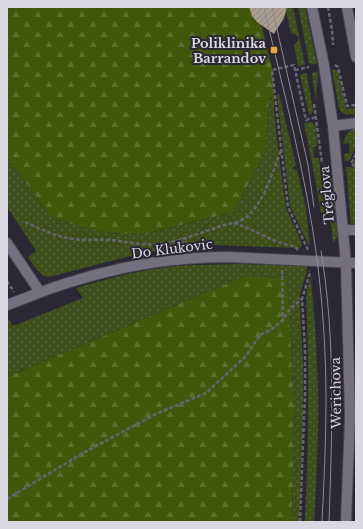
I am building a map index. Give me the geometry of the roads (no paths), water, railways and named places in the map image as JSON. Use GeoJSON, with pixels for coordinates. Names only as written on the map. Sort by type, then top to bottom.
{"type":"FeatureCollection","features":[{"type":"Feature","properties":{"kind":"street","name":"Tréglova"},"geometry":{"type":"LineString","coordinates":[[312,7],[324,65],[333,126],[343,230],[351,263]]}},
{"type":"Feature","properties":{"kind":"street"},"geometry":{"type":"LineString","coordinates":[[347,7],[356,57]]}},
{"type":"Feature","properties":{"kind":"street"},"geometry":{"type":"LineString","coordinates":[[333,126],[356,123]]}},
{"type":"Feature","properties":{"kind":"street"},"geometry":{"type":"LineString","coordinates":[[343,230],[356,230]]}},
{"type":"Feature","properties":{"kind":"street"},"geometry":{"type":"LineString","coordinates":[[7,243],[40,292]]}},
{"type":"Feature","properties":{"kind":"street","name":"Do Klukovic"},"geometry":{"type":"LineString","coordinates":[[7,306],[40,292],[91,276],[145,264],[206,257],[351,263]]}},
{"type":"Feature","properties":{"kind":"street","name":"Werichova"},"geometry":{"type":"LineString","coordinates":[[346,522],[350,417],[353,390],[351,263]]}},
{"type":"Feature","properties":{"kind":"tram line"},"geometry":{"type":"LineString","coordinates":[[264,7],[307,195],[317,259],[324,330],[326,383],[322,522]]}},
{"type":"Feature","properties":{"kind":"tram line"},"geometry":{"type":"LineString","coordinates":[[272,7],[308,165],[314,207]]}},
{"type":"Feature","properties":{"kind":"tram line"},"geometry":{"type":"LineString","coordinates":[[321,251],[326,285],[331,352],[332,420],[329,522]]}},
{"type":"Feature","properties":{"kind":"place","name":"Poliklinika Barrandov"},"geometry":{"type":"Point","coordinates":[274,50]}}]}
